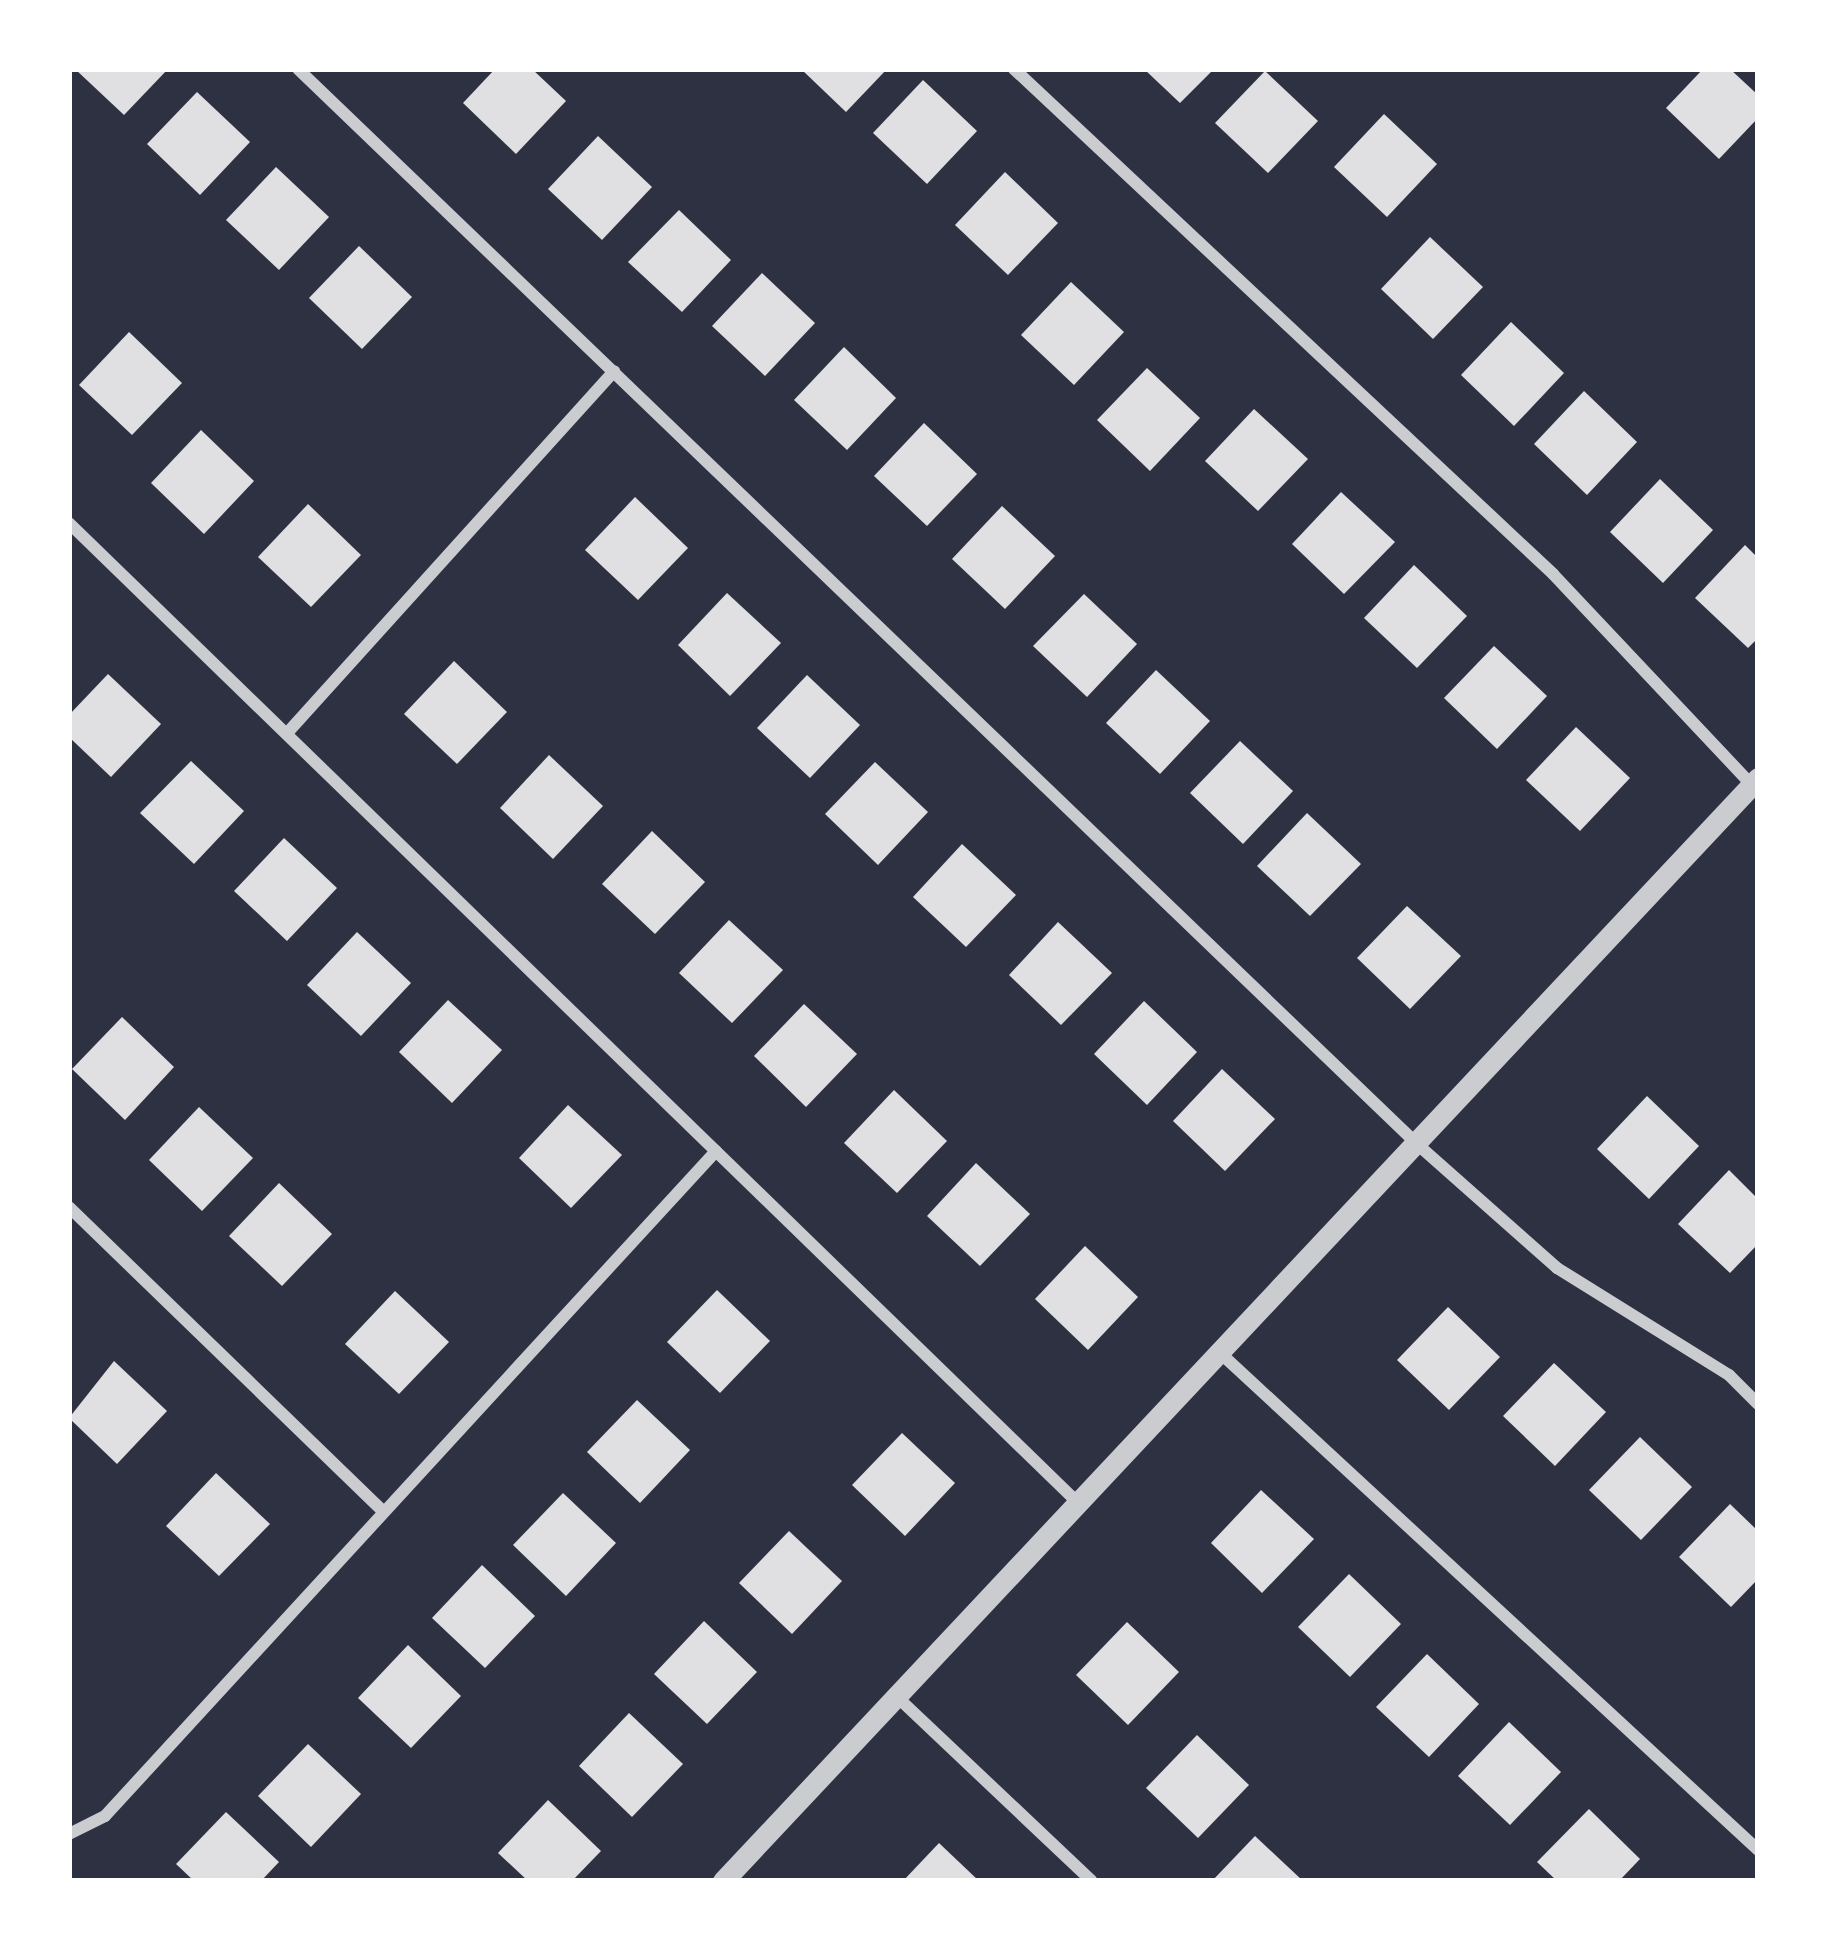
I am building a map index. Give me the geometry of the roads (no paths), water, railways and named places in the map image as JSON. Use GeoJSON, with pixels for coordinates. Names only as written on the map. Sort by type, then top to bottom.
{"type":"FeatureCollection","features":[{"type":"Feature","properties":{"kind":"street"},"geometry":{"type":"LineString","coordinates":[[298,69],[1417,1144],[1557,1268],[1729,1375],[1758,1404]]}},
{"type":"Feature","properties":{"kind":"street"},"geometry":{"type":"LineString","coordinates":[[723,1881],[1216,1349],[1417,1144],[1756,784],[1553,574],[1014,69]]}},
{"type":"Feature","properties":{"kind":"street"},"geometry":{"type":"LineString","coordinates":[[289,731],[614,371]]}},
{"type":"Feature","properties":{"kind":"street"},"geometry":{"type":"LineString","coordinates":[[69,524],[289,731],[1078,1503]]}},
{"type":"Feature","properties":{"kind":"street"},"geometry":{"type":"LineString","coordinates":[[69,1834],[105,1816],[716,1151]]}},
{"type":"Feature","properties":{"kind":"street"},"geometry":{"type":"LineString","coordinates":[[69,1207],[382,1510]]}},
{"type":"Feature","properties":{"kind":"street"},"geometry":{"type":"LineString","coordinates":[[1216,1349],[1758,1850]]}},
{"type":"Feature","properties":{"kind":"street"},"geometry":{"type":"LineString","coordinates":[[894,1694],[1092,1881]]}}]}
